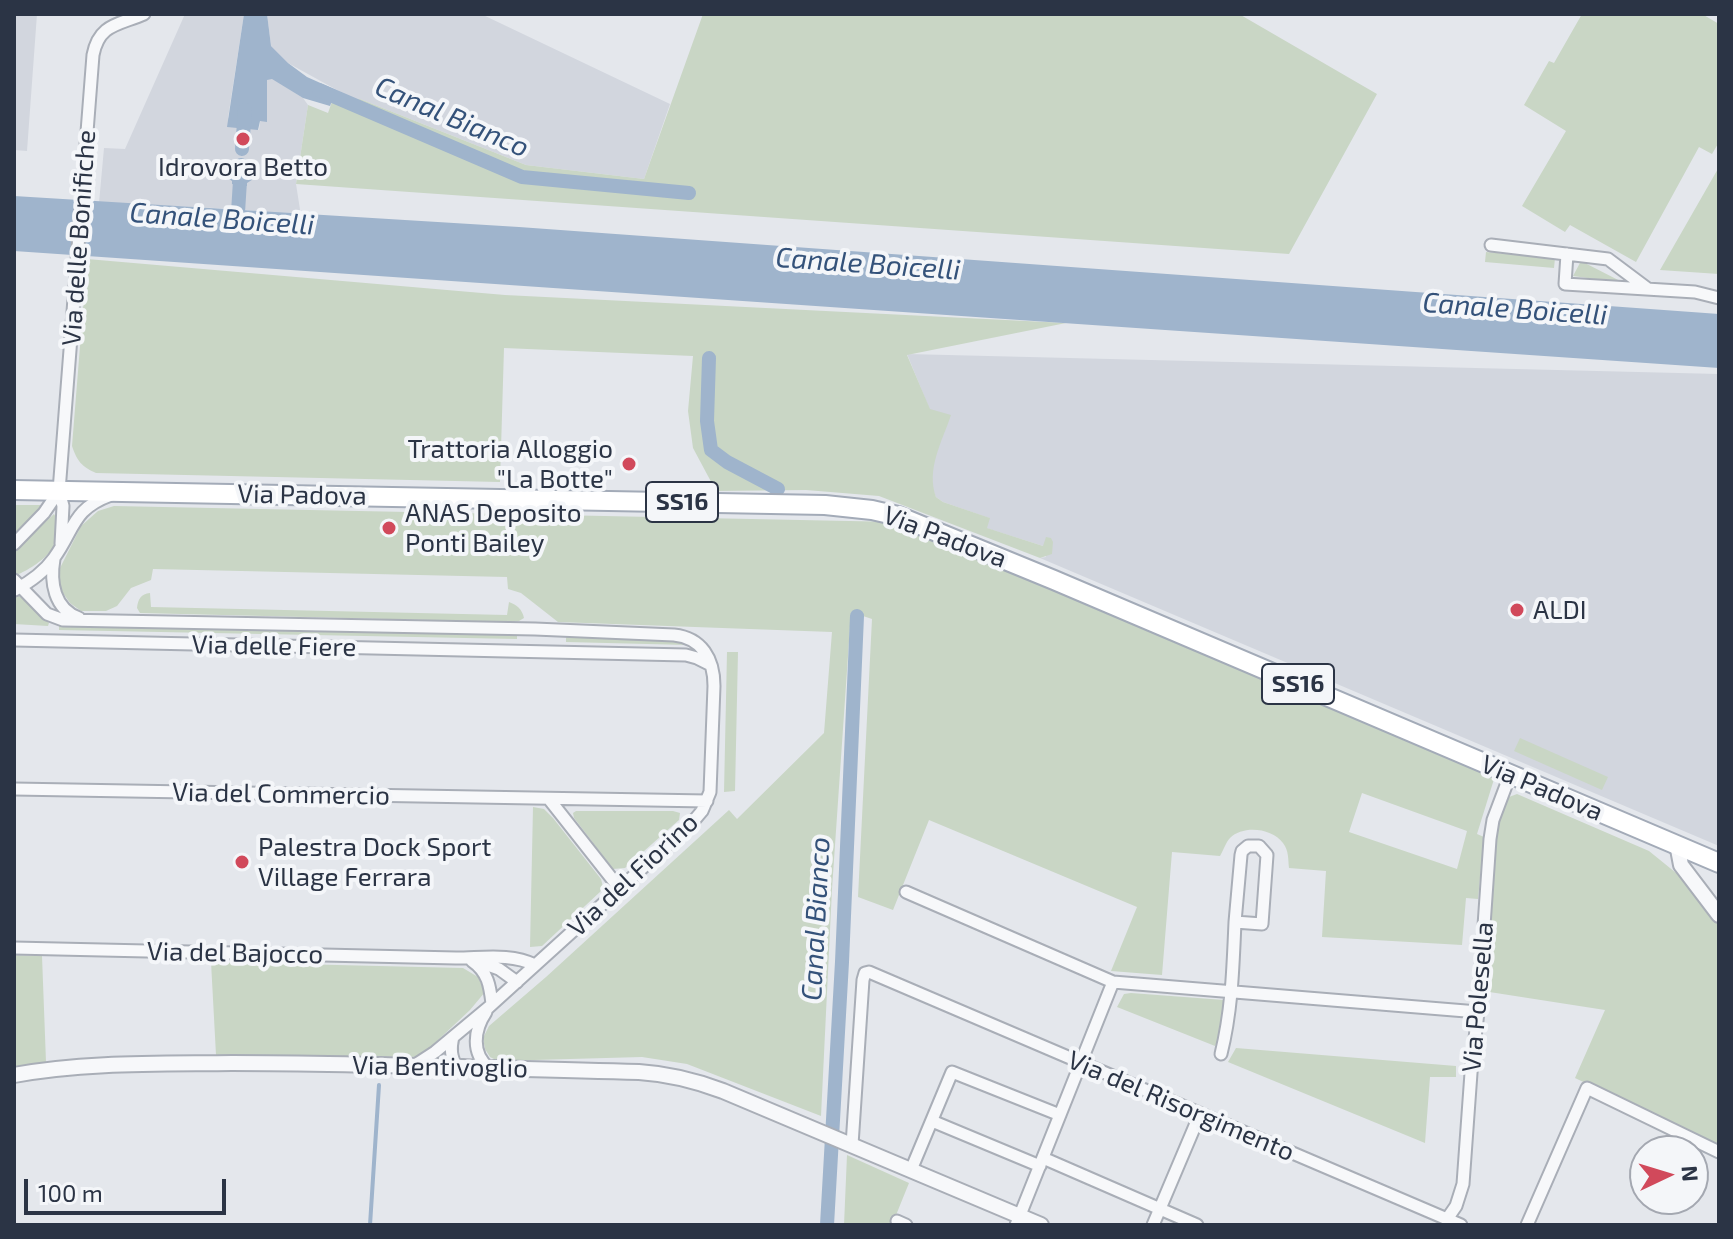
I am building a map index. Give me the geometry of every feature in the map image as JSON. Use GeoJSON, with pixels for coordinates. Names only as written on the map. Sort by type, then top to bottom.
{"type":"FeatureCollection","features":[{"type":"Feature","properties":{"kind":"main road","name":"Via Padova"},"geometry":{"type":"LineString","coordinates":[[14,490],[809,505],[872,510],[898,516],[1054,580],[1719,863]]}},
{"type":"Feature","properties":{"kind":"street","name":"Via delle Bonifiche"},"geometry":{"type":"LineString","coordinates":[[61,544],[63,506],[59,491],[95,43],[105,30],[144,14]]}},
{"type":"Feature","properties":{"kind":"street"},"geometry":{"type":"LineString","coordinates":[[1491,245],[1608,259],[1649,289]]}},
{"type":"Feature","properties":{"kind":"street"},"geometry":{"type":"LineString","coordinates":[[1567,254],[1565,284],[1695,292],[1719,298]]}},
{"type":"Feature","properties":{"kind":"street"},"geometry":{"type":"LineString","coordinates":[[1695,292],[1719,289]]}},
{"type":"Feature","properties":{"kind":"street"},"geometry":{"type":"LineString","coordinates":[[14,544],[44,513],[59,491]]}},
{"type":"Feature","properties":{"kind":"street"},"geometry":{"type":"LineString","coordinates":[[88,620],[72,615],[60,603],[51,576],[54,558],[82,511],[99,499],[119,492]]}},
{"type":"Feature","properties":{"kind":"street"},"geometry":{"type":"LineString","coordinates":[[16,586],[31,581],[54,558]]}},
{"type":"Feature","properties":{"kind":"street","name":"Via delle Fiere"},"geometry":{"type":"LineString","coordinates":[[16,586],[47,614],[63,620],[535,629],[686,636],[697,643],[711,665]]}},
{"type":"Feature","properties":{"kind":"street"},"geometry":{"type":"LineString","coordinates":[[534,652],[535,629]]}},
{"type":"Feature","properties":{"kind":"street","name":"Via delle Fiere"},"geometry":{"type":"LineString","coordinates":[[14,640],[686,655],[711,665]]}},
{"type":"Feature","properties":{"kind":"street","name":"Via del Fiorino"},"geometry":{"type":"LineString","coordinates":[[412,1067],[491,1006],[702,811],[711,783],[714,677],[711,665]]}},
{"type":"Feature","properties":{"kind":"street","name":"Via Polesella"},"geometry":{"type":"LineString","coordinates":[[1447,1219],[1456,1206],[1463,1184],[1490,839],[1493,820],[1510,775]]}},
{"type":"Feature","properties":{"kind":"street","name":"Via del Commercio"},"geometry":{"type":"LineString","coordinates":[[14,789],[707,801]]}},
{"type":"Feature","properties":{"kind":"street"},"geometry":{"type":"LineString","coordinates":[[549,799],[620,889]]}},
{"type":"Feature","properties":{"kind":"street"},"geometry":{"type":"LineString","coordinates":[[1677,844],[1681,865],[1719,915]]}},
{"type":"Feature","properties":{"kind":"street"},"geometry":{"type":"LineString","coordinates":[[1221,1054],[1232,990],[1235,922],[1241,855],[1248,846],[1259,846],[1268,860],[1262,924],[1235,922]]}},
{"type":"Feature","properties":{"kind":"street"},"geometry":{"type":"LineString","coordinates":[[906,892],[1113,982],[1478,1012]]}},
{"type":"Feature","properties":{"kind":"street","name":"Via del Bajocco"},"geometry":{"type":"LineString","coordinates":[[14,948],[507,957],[535,965]]}},
{"type":"Feature","properties":{"kind":"street","name":"Via del Bajocco"},"geometry":{"type":"LineString","coordinates":[[456,958],[491,965],[517,982]]}},
{"type":"Feature","properties":{"kind":"street"},"geometry":{"type":"LineString","coordinates":[[471,961],[487,978],[491,1006]]}},
{"type":"Feature","properties":{"kind":"street","name":"Via del Risorgimento"},"geometry":{"type":"LineString","coordinates":[[851,1144],[865,973],[869,972],[1200,1114],[1433,1220],[1447,1219],[1461,1225]]}},
{"type":"Feature","properties":{"kind":"street"},"geometry":{"type":"LineString","coordinates":[[1018,1220],[1113,982]]}},
{"type":"Feature","properties":{"kind":"street","name":"Via del Fiorino"},"geometry":{"type":"LineString","coordinates":[[457,1068],[471,1060],[480,1022],[491,1006]]}},
{"type":"Feature","properties":{"kind":"street"},"geometry":{"type":"LineString","coordinates":[[453,1036],[451,1051],[457,1068]]}},
{"type":"Feature","properties":{"kind":"street"},"geometry":{"type":"LineString","coordinates":[[476,1045],[481,1059],[489,1068]]}},
{"type":"Feature","properties":{"kind":"street","name":"Via Bentivoglio"},"geometry":{"type":"LineString","coordinates":[[14,1075],[61,1068],[289,1063],[639,1072],[675,1076],[703,1083],[911,1170],[1018,1220],[1041,1225]]}},
{"type":"Feature","properties":{"kind":"street"},"geometry":{"type":"LineString","coordinates":[[911,1170],[952,1072],[1060,1115]]}},
{"type":"Feature","properties":{"kind":"street"},"geometry":{"type":"LineString","coordinates":[[1527,1225],[1587,1088],[1719,1152]]}},
{"type":"Feature","properties":{"kind":"street"},"geometry":{"type":"LineString","coordinates":[[1153,1225],[1200,1114]]}},
{"type":"Feature","properties":{"kind":"street"},"geometry":{"type":"LineString","coordinates":[[932,1121],[1197,1225]]}},
{"type":"Feature","properties":{"kind":"shaded area"},"geometry":{"type":"Polygon","coordinates":[[[14,14],[37,14],[27,151],[14,150],[14,14]]]}},
{"type":"Feature","properties":{"kind":"shaded area"},"geometry":{"type":"Polygon","coordinates":[[[185,14],[244,14],[228,118],[259,130],[266,80],[272,78],[303,98],[308,105],[296,184],[301,216],[238,209],[99,203],[104,148],[125,149],[185,14]]]}},
{"type":"Feature","properties":{"kind":"shaded area"},"geometry":{"type":"Polygon","coordinates":[[[267,14],[481,14],[670,104],[644,179],[526,165],[360,99],[355,100],[288,63],[271,46],[267,14]]]}},
{"type":"Feature","properties":{"kind":"shaded area"},"geometry":{"type":"Polygon","coordinates":[[[907,354],[1719,374],[1719,846],[1040,558],[1046,557],[1043,546],[986,528],[989,518],[943,502],[936,497],[932,488],[929,408],[907,354]]]}},
{"type":"Feature","properties":{"kind":"green space"},"geometry":{"type":"Polygon","coordinates":[[[703,14],[1239,14],[1377,94],[1289,254],[296,184],[308,105],[328,113],[336,90],[526,165],[644,179],[703,14]]]}},
{"type":"Feature","properties":{"kind":"green space"},"geometry":{"type":"Polygon","coordinates":[[[1582,14],[1702,14],[1719,24],[1719,142],[1712,154],[1699,147],[1636,262],[1570,225],[1565,232],[1522,206],[1566,131],[1524,105],[1549,61],[1554,63],[1582,14]]]}},
{"type":"Feature","properties":{"kind":"green space"},"geometry":{"type":"Polygon","coordinates":[[[1719,167],[1719,274],[1660,270],[1719,167]]]}},
{"type":"Feature","properties":{"kind":"green space"},"geometry":{"type":"Polygon","coordinates":[[[1486,252],[1555,258],[1554,268],[1485,262],[1486,252]]]}},
{"type":"Feature","properties":{"kind":"green space"},"geometry":{"type":"Polygon","coordinates":[[[87,259],[505,295],[1066,323],[907,355],[930,409],[951,415],[934,466],[936,497],[990,518],[987,528],[1043,546],[1046,537],[1051,538],[1052,554],[1040,558],[879,496],[806,490],[716,491],[693,448],[688,411],[693,356],[504,348],[500,482],[96,473],[81,463],[72,446],[87,259]]]}},
{"type":"Feature","properties":{"kind":"green space"},"geometry":{"type":"Polygon","coordinates":[[[1581,261],[1624,283],[1573,276],[1581,261]]]}},
{"type":"Feature","properties":{"kind":"green space"},"geometry":{"type":"Polygon","coordinates":[[[14,505],[43,505],[14,537],[14,505]]]}},
{"type":"Feature","properties":{"kind":"green space"},"geometry":{"type":"Polygon","coordinates":[[[114,506],[898,522],[1495,776],[1477,834],[1484,837],[1478,899],[1466,898],[1462,945],[1322,937],[1326,871],[1289,868],[1286,849],[1278,838],[1265,831],[1242,831],[1230,838],[1220,856],[1172,852],[1162,975],[1111,971],[1137,907],[929,820],[893,910],[858,897],[872,619],[851,612],[832,889],[821,1116],[687,1064],[642,1057],[498,1061],[490,1057],[485,1049],[483,1038],[489,1026],[729,810],[737,819],[824,733],[832,632],[558,622],[521,593],[508,589],[507,577],[153,569],[151,580],[131,588],[117,606],[106,611],[81,611],[63,593],[58,582],[59,570],[81,526],[98,511],[114,506]],[[1362,793],[1349,832],[1457,869],[1467,831],[1362,793]]]}},
{"type":"Feature","properties":{"kind":"green space"},"geometry":{"type":"Polygon","coordinates":[[[54,514],[59,534],[56,543],[35,565],[14,574],[14,551],[54,514]]]}},
{"type":"Feature","properties":{"kind":"green space"},"geometry":{"type":"Polygon","coordinates":[[[150,593],[151,607],[507,615],[509,602],[519,608],[524,618],[511,622],[140,613],[137,608],[139,600],[150,593]]]}},
{"type":"Feature","properties":{"kind":"green space"},"geometry":{"type":"Polygon","coordinates":[[[21,594],[49,623],[48,626],[14,624],[14,598],[21,594]]]}},
{"type":"Feature","properties":{"kind":"green space"},"geometry":{"type":"Polygon","coordinates":[[[59,625],[517,635],[517,639],[59,630],[59,625]]]}},
{"type":"Feature","properties":{"kind":"green space"},"geometry":{"type":"Polygon","coordinates":[[[566,635],[689,640],[688,645],[566,642],[566,635]]]}},
{"type":"Feature","properties":{"kind":"green space"},"geometry":{"type":"Polygon","coordinates":[[[727,652],[738,652],[735,791],[724,792],[727,652]]]}},
{"type":"Feature","properties":{"kind":"green space"},"geometry":{"type":"Polygon","coordinates":[[[1520,738],[1608,777],[1602,790],[1514,751],[1520,738]]]}},
{"type":"Feature","properties":{"kind":"green space"},"geometry":{"type":"Polygon","coordinates":[[[1517,794],[1649,851],[1686,881],[1719,927],[1719,1147],[1709,1142],[1709,1135],[1694,1135],[1575,1078],[1605,1010],[1483,991],[1494,835],[1509,797],[1517,794]]]}},
{"type":"Feature","properties":{"kind":"green space"},"geometry":{"type":"Polygon","coordinates":[[[533,807],[544,809],[553,818],[601,879],[603,887],[542,946],[530,947],[533,807]]]}},
{"type":"Feature","properties":{"kind":"green space"},"geometry":{"type":"Polygon","coordinates":[[[576,811],[680,813],[679,820],[625,868],[613,869],[574,818],[576,811]]]}},
{"type":"Feature","properties":{"kind":"green space"},"geometry":{"type":"Polygon","coordinates":[[[14,955],[42,956],[46,1062],[14,1068],[14,955]]]}},
{"type":"Feature","properties":{"kind":"green space"},"geometry":{"type":"Polygon","coordinates":[[[211,962],[463,968],[478,977],[485,992],[420,1057],[216,1055],[211,962]]]}},
{"type":"Feature","properties":{"kind":"green space"},"geometry":{"type":"Polygon","coordinates":[[[1124,994],[1224,1000],[1221,1033],[1215,1046],[1117,1007],[1124,994]]]}},
{"type":"Feature","properties":{"kind":"green space"},"geometry":{"type":"Polygon","coordinates":[[[1236,1048],[1456,1066],[1456,1077],[1430,1077],[1425,1143],[1228,1062],[1236,1048]]]}},
{"type":"Feature","properties":{"kind":"green space"},"geometry":{"type":"Polygon","coordinates":[[[847,1155],[909,1183],[892,1225],[844,1225],[847,1155]]]}},
{"type":"Feature","properties":{"kind":"water"},"geometry":{"type":"Polygon","coordinates":[[[244,14],[267,14],[271,46],[307,77],[336,90],[330,106],[303,98],[272,79],[267,80],[267,122],[260,121],[258,130],[227,127],[244,14]]]}},
{"type":"Feature","properties":{"kind":"water"},"geometry":{"type":"Polygon","coordinates":[[[226,164],[256,166],[255,178],[247,186],[232,184],[225,176],[226,164]]]}},
{"type":"Feature","properties":{"kind":"water","name":"Canale Boicelli"},"geometry":{"type":"Polygon","coordinates":[[[14,196],[519,227],[1719,314],[1719,368],[14,251],[14,196]]]}},
{"type":"Feature","properties":{"kind":"waterway","name":"Canal Bianco"},"geometry":{"type":"LineString","coordinates":[[319,90],[522,177],[689,193]]}},
{"type":"Feature","properties":{"kind":"waterway"},"geometry":{"type":"LineString","coordinates":[[242,149],[245,110]]}},
{"type":"Feature","properties":{"kind":"waterway","name":"Canale Boicelli"},"geometry":{"type":"LineString","coordinates":[[237,228],[241,165]]}},
{"type":"Feature","properties":{"kind":"waterway","name":"Canal Bianco"},"geometry":{"type":"LineString","coordinates":[[709,358],[707,421],[711,450],[778,489]]}},
{"type":"Feature","properties":{"kind":"waterway","name":"Canal Bianco"},"geometry":{"type":"LineString","coordinates":[[827,1225],[857,616]]}},
{"type":"Feature","properties":{"kind":"waterway"},"geometry":{"type":"LineString","coordinates":[[370,1225],[379,1085]]}},
{"type":"Feature","properties":{"kind":"place","name":"Idrovora Betto"},"geometry":{"type":"Point","coordinates":[243,139]}},
{"type":"Feature","properties":{"kind":"place","name":"Trattoria Alloggio \"La Botte\""},"geometry":{"type":"Point","coordinates":[629,464]}},
{"type":"Feature","properties":{"kind":"place","name":"ANAS Deposito Ponti Bailey"},"geometry":{"type":"Point","coordinates":[389,528]}},
{"type":"Feature","properties":{"kind":"place","name":"ALDI"},"geometry":{"type":"Point","coordinates":[1517,610]}},
{"type":"Feature","properties":{"kind":"place","name":"Palestra Dock Sport Village Ferrara"},"geometry":{"type":"Point","coordinates":[242,862]}}]}
